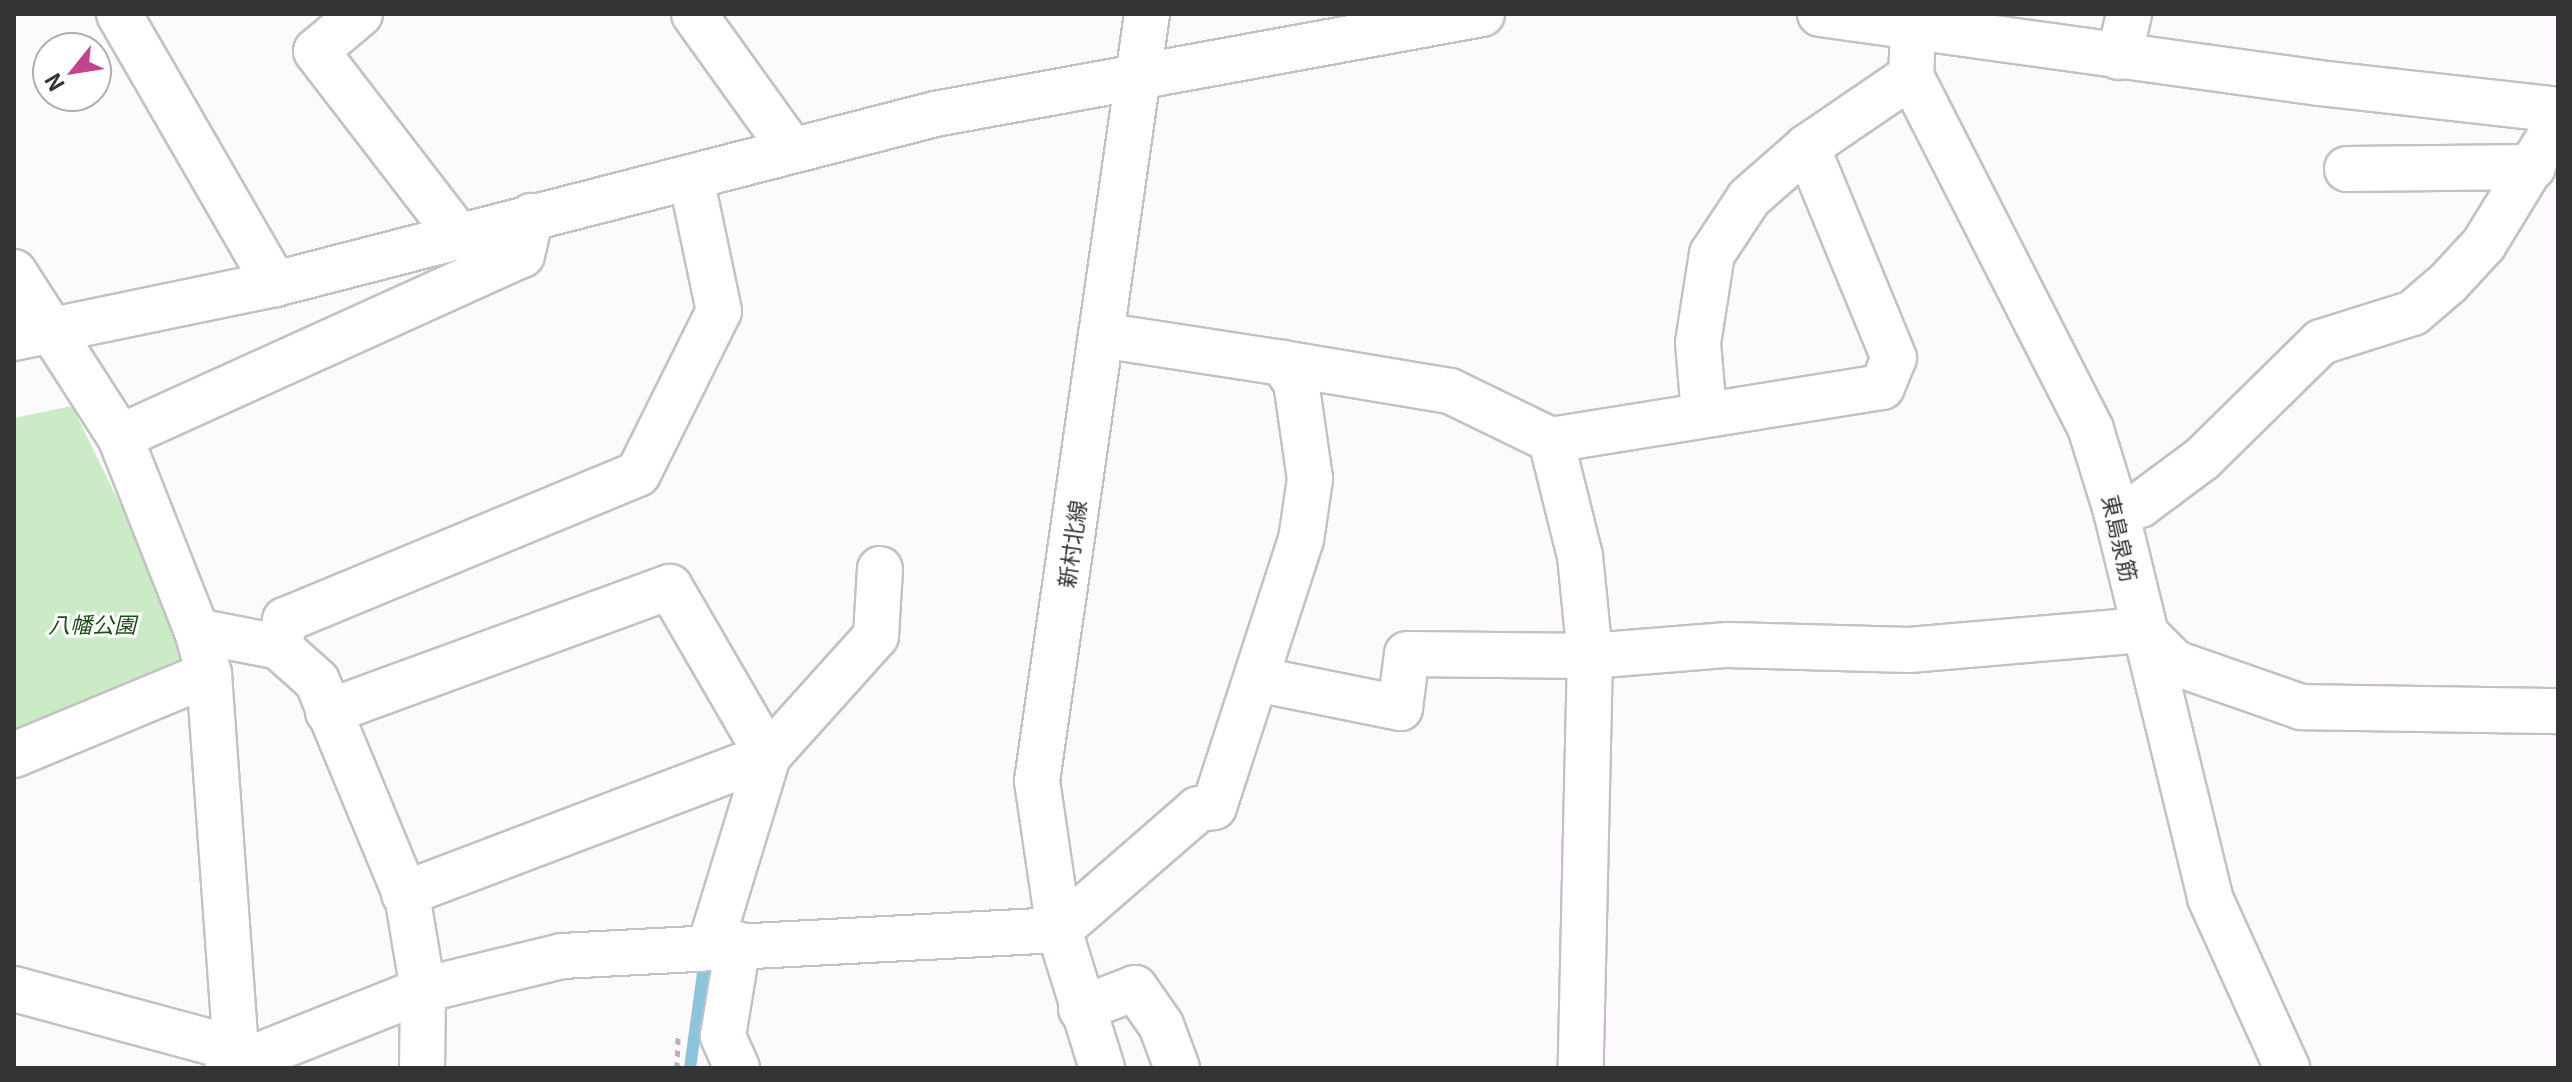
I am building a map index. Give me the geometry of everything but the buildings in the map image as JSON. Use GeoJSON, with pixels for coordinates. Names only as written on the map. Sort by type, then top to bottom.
{"type":"FeatureCollection","features":[{"type":"Feature","properties":{"kind":"street"},"geometry":{"type":"LineString","coordinates":[[119,14],[275,284]]}},
{"type":"Feature","properties":{"kind":"street"},"geometry":{"type":"LineString","coordinates":[[360,14],[316,51],[457,234]]}},
{"type":"Feature","properties":{"kind":"street"},"geometry":{"type":"LineString","coordinates":[[694,14],[791,149]]}},
{"type":"Feature","properties":{"kind":"street","name":"新村北線"},"geometry":{"type":"LineString","coordinates":[[1102,1068],[1081,1009],[1059,930],[1037,781],[1141,78],[1147,14]]}},
{"type":"Feature","properties":{"kind":"street"},"geometry":{"type":"LineString","coordinates":[[33,333],[275,284],[457,234],[691,178],[791,149],[935,114],[1482,14]]}},
{"type":"Feature","properties":{"kind":"street"},"geometry":{"type":"LineString","coordinates":[[1820,14],[1914,20],[2119,57],[2558,110]]}},
{"type":"Feature","properties":{"kind":"street"},"geometry":{"type":"LineString","coordinates":[[2119,57],[2129,14]]}},
{"type":"Feature","properties":{"kind":"street","name":"東島泉筋"},"geometry":{"type":"LineString","coordinates":[[1914,20],[1911,76],[2091,430],[2116,511],[2142,630],[2210,898],[2287,1068]]}},
{"type":"Feature","properties":{"kind":"street"},"geometry":{"type":"LineString","coordinates":[[1704,413],[1698,343],[1712,254],[1749,198],[1807,147],[1911,76]]}},
{"type":"Feature","properties":{"kind":"street"},"geometry":{"type":"LineString","coordinates":[[2116,511],[2140,505],[2203,458],[2321,342],[2413,313],[2484,244],[2558,123]]}},
{"type":"Feature","properties":{"kind":"street"},"geometry":{"type":"LineString","coordinates":[[1101,335],[1450,391],[1551,440],[1704,413],[1882,387],[1894,358],[1807,147]]}},
{"type":"Feature","properties":{"kind":"street"},"geometry":{"type":"LineString","coordinates":[[2347,169],[2533,167]]}},
{"type":"Feature","properties":{"kind":"street"},"geometry":{"type":"LineString","coordinates":[[279,647],[285,620],[638,474],[719,311],[691,178]]}},
{"type":"Feature","properties":{"kind":"street"},"geometry":{"type":"LineString","coordinates":[[120,437],[522,255],[531,216]]}},
{"type":"Feature","properties":{"kind":"street"},"geometry":{"type":"LineString","coordinates":[[14,272],[33,333],[120,437],[197,631],[209,674],[234,1059]]}},
{"type":"Feature","properties":{"kind":"street"},"geometry":{"type":"LineString","coordinates":[[14,989],[234,1059],[423,990],[562,956],[724,945],[1059,930],[1198,809],[1214,807],[1301,540],[1310,479],[1296,382],[1282,363]]}},
{"type":"Feature","properties":{"kind":"street"},"geometry":{"type":"LineString","coordinates":[[1551,440],[1580,556],[1590,656],[1581,1068]]}},
{"type":"Feature","properties":{"kind":"street"},"geometry":{"type":"LineString","coordinates":[[404,894],[768,756],[876,636],[880,569]]}},
{"type":"Feature","properties":{"kind":"street"},"geometry":{"type":"LineString","coordinates":[[328,712],[670,587],[768,756],[724,945],[723,1036],[737,1068]]}},
{"type":"Feature","properties":{"kind":"street"},"geometry":{"type":"LineString","coordinates":[[1256,679],[1400,708],[1407,654],[1590,656],[1728,645],[1909,650],[2142,630],[2175,663],[2301,707],[2558,711]]}},
{"type":"Feature","properties":{"kind":"street"},"geometry":{"type":"LineString","coordinates":[[197,631],[279,647],[317,681],[404,894],[423,990],[422,1068]]}},
{"type":"Feature","properties":{"kind":"street"},"geometry":{"type":"LineString","coordinates":[[14,755],[209,674]]}},
{"type":"Feature","properties":{"kind":"street"},"geometry":{"type":"LineString","coordinates":[[1081,1009],[1135,988],[1161,1025],[1177,1068]]}},
{"type":"Feature","properties":{"kind":"green space","name":"八幡公園"},"geometry":{"type":"Polygon","coordinates":[[[72,406],[198,664],[14,740],[14,418],[72,406]]]}},
{"type":"Feature","properties":{"kind":"waterway"},"geometry":{"type":"LineString","coordinates":[[690,1068],[705,959]]}}]}
